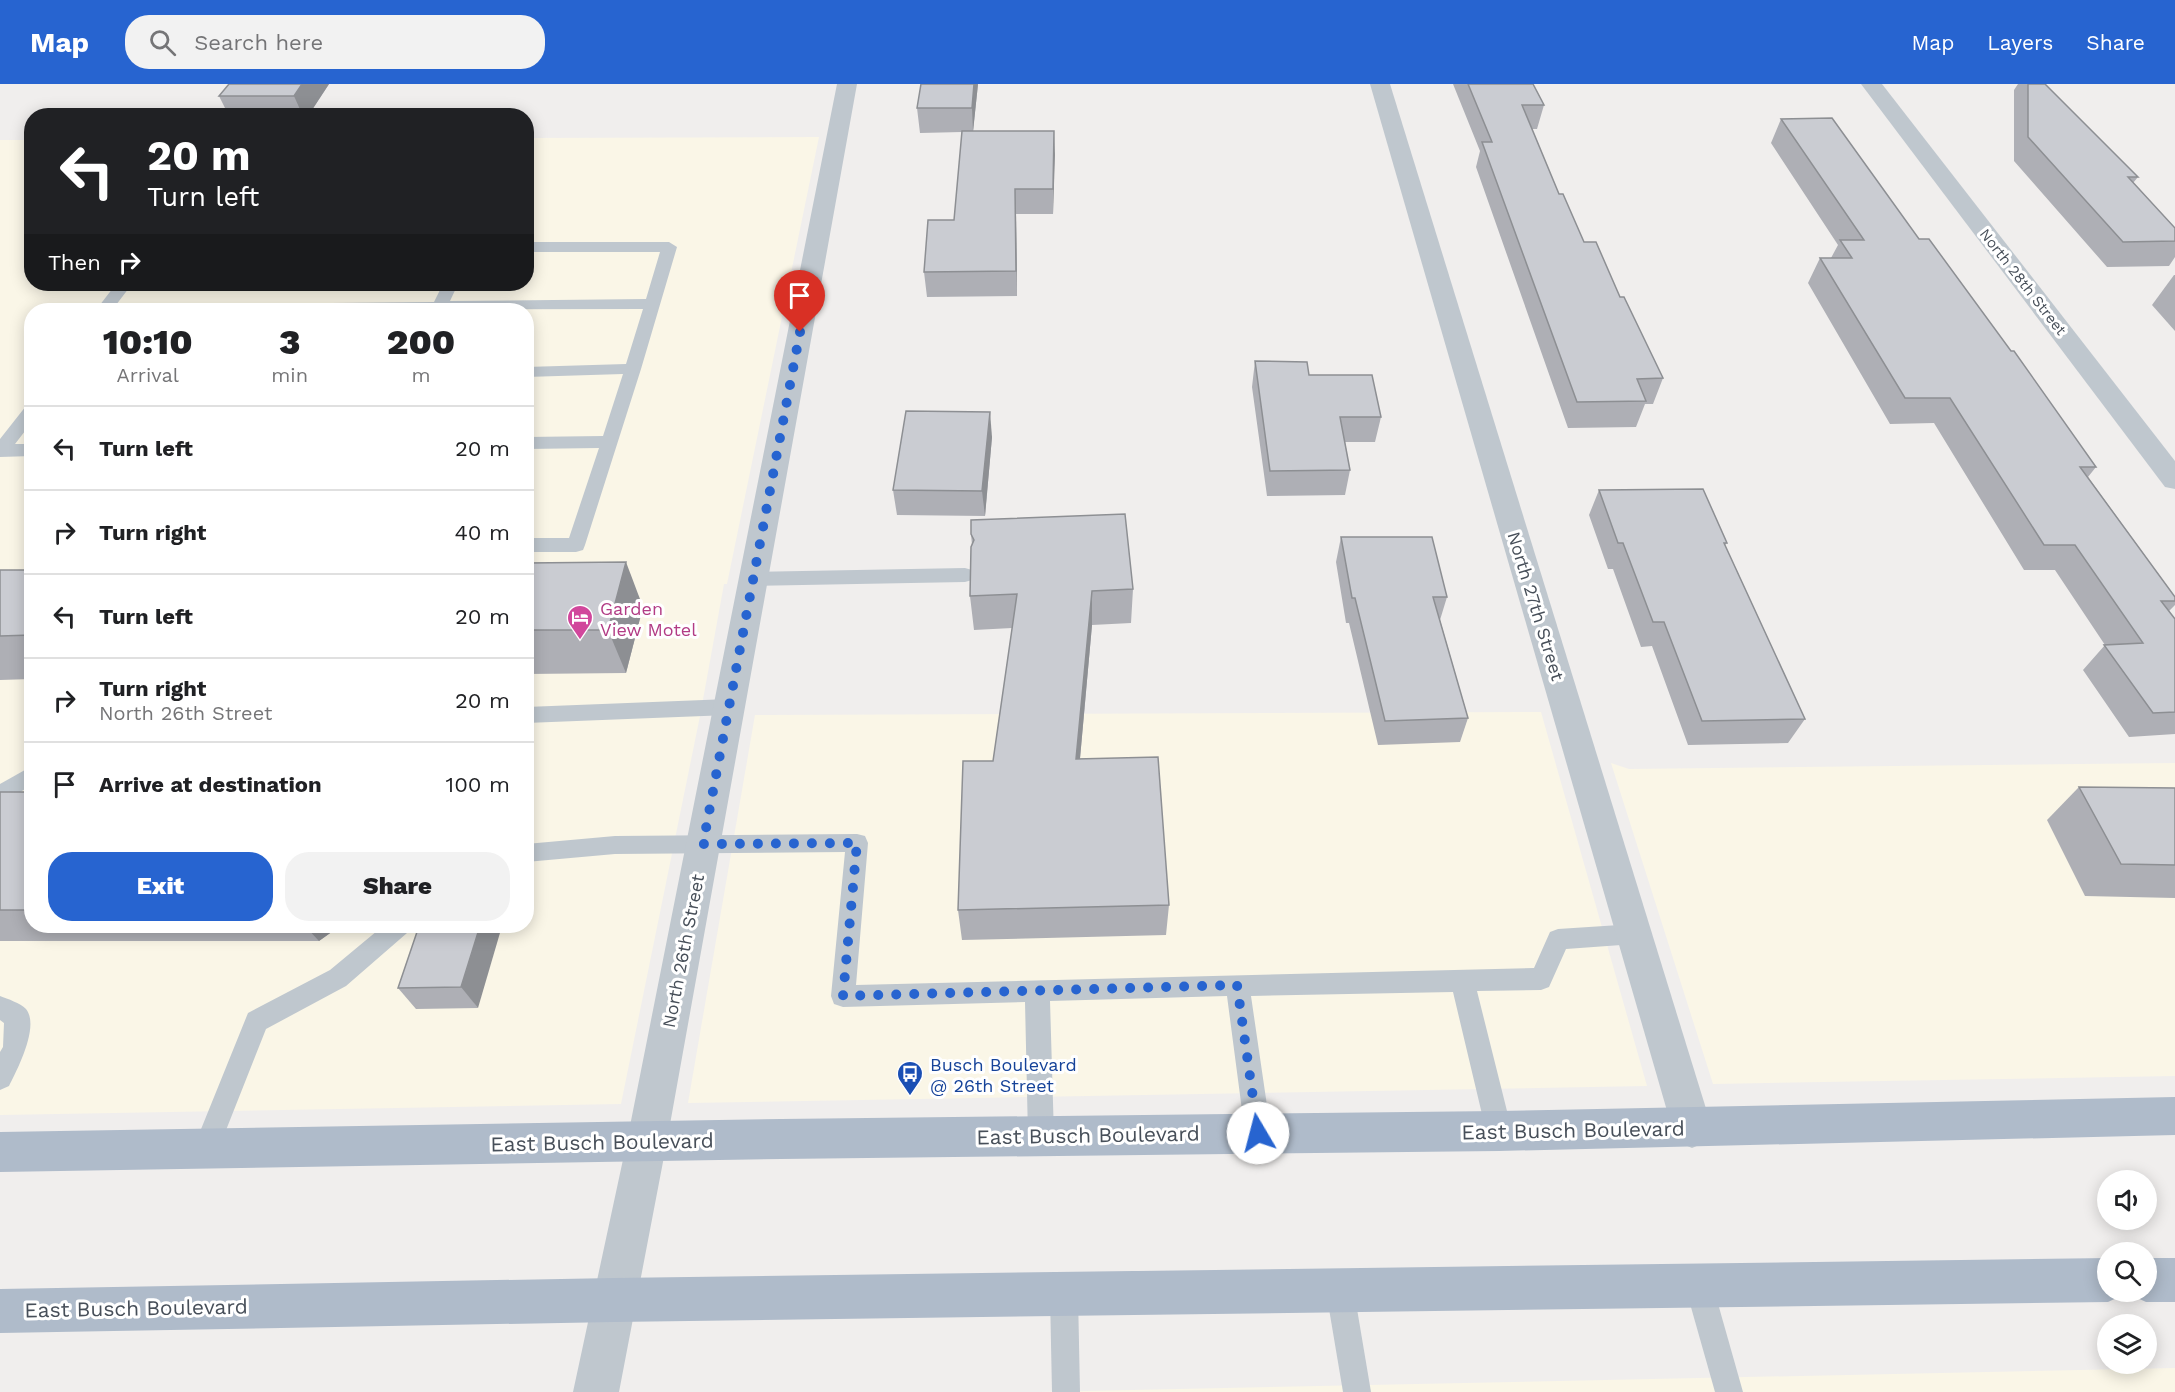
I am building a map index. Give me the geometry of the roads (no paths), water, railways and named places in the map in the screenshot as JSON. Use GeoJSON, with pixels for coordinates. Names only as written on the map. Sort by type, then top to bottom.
{"type":"FeatureCollection","features":[{"type":"Feature","properties":{"kind":"main road","name":"East Busch Boulevard"},"geometry":{"type":"LineString","coordinates":[[0,1152],[647,1141],[1692,1128],[2175,1116]]}},
{"type":"Feature","properties":{"kind":"main road","name":"East Busch Boulevard"},"geometry":{"type":"LineString","coordinates":[[0,1311],[614,1300],[2097,1280]]}},
{"type":"Feature","properties":{"kind":"main road"},"geometry":{"type":"LineString","coordinates":[[2157,1280],[2175,1280]]}},
{"type":"Feature","properties":{"kind":"street","name":"North 26th Street"},"geometry":{"type":"LineString","coordinates":[[596,1392],[647,1141],[847,84]]}},
{"type":"Feature","properties":{"kind":"street","name":"North 27th Street"},"geometry":{"type":"LineString","coordinates":[[1380,84],[1692,1128]]}},
{"type":"Feature","properties":{"kind":"street","name":"North 28th Street"},"geometry":{"type":"LineString","coordinates":[[1871,84],[2175,480]]}},
{"type":"Feature","properties":{"kind":"lane"},"geometry":{"type":"LineString","coordinates":[[534,247],[669,247],[633,369],[576,545],[534,545]]}},
{"type":"Feature","properties":{"kind":"lane"},"geometry":{"type":"LineString","coordinates":[[109,303],[119,291]]}},
{"type":"Feature","properties":{"kind":"lane"},"geometry":{"type":"LineString","coordinates":[[534,307],[652,304]]}},
{"type":"Feature","properties":{"kind":"lane"},"geometry":{"type":"LineString","coordinates":[[534,372],[633,369]]}},
{"type":"Feature","properties":{"kind":"lane"},"geometry":{"type":"LineString","coordinates":[[1,451],[24,421]]}},
{"type":"Feature","properties":{"kind":"lane"},"geometry":{"type":"LineString","coordinates":[[534,443],[610,442]]}},
{"type":"Feature","properties":{"kind":"lane"},"geometry":{"type":"LineString","coordinates":[[1,451],[24,450]]}},
{"type":"Feature","properties":{"kind":"lane"},"geometry":{"type":"LineString","coordinates":[[753,579],[965,576]]}},
{"type":"Feature","properties":{"kind":"lane"},"geometry":{"type":"LineString","coordinates":[[534,715],[729,707]]}},
{"type":"Feature","properties":{"kind":"lane"},"geometry":{"type":"LineString","coordinates":[[0,795],[24,779]]}},
{"type":"Feature","properties":{"kind":"lane"},"geometry":{"type":"LineString","coordinates":[[534,852],[615,845],[857,843],[843,996],[1541,979],[1558,939],[1635,934]]}},
{"type":"Feature","properties":{"kind":"lane"},"geometry":{"type":"LineString","coordinates":[[206,1149],[257,1021],[338,978],[391,933]]}},
{"type":"Feature","properties":{"kind":"lane"},"geometry":{"type":"LineString","coordinates":[[1462,981],[1499,1131]]}},
{"type":"Feature","properties":{"kind":"lane"},"geometry":{"type":"LineString","coordinates":[[1237,985],[1258,1133]]}},
{"type":"Feature","properties":{"kind":"lane"},"geometry":{"type":"LineString","coordinates":[[1037,990],[1041,1069],[1041,1136]]}},
{"type":"Feature","properties":{"kind":"lane"},"geometry":{"type":"LineString","coordinates":[[0,1007],[17,1017],[15,1048],[0,1078]]}},
{"type":"Feature","properties":{"kind":"lane"},"geometry":{"type":"LineString","coordinates":[[1699,1286],[1729,1392]]}},
{"type":"Feature","properties":{"kind":"lane"},"geometry":{"type":"LineString","coordinates":[[1340,1291],[1357,1392]]}},
{"type":"Feature","properties":{"kind":"lane"},"geometry":{"type":"LineString","coordinates":[[1064,1295],[1066,1392]]}},
{"type":"Feature","properties":{"kind":"place","name":"Garden View Motel"},"geometry":{"type":"Point","coordinates":[580,641]}},
{"type":"Feature","properties":{"kind":"place","name":"Busch Boulevard @ 26th Street"},"geometry":{"type":"Point","coordinates":[910,1097]}}]}
